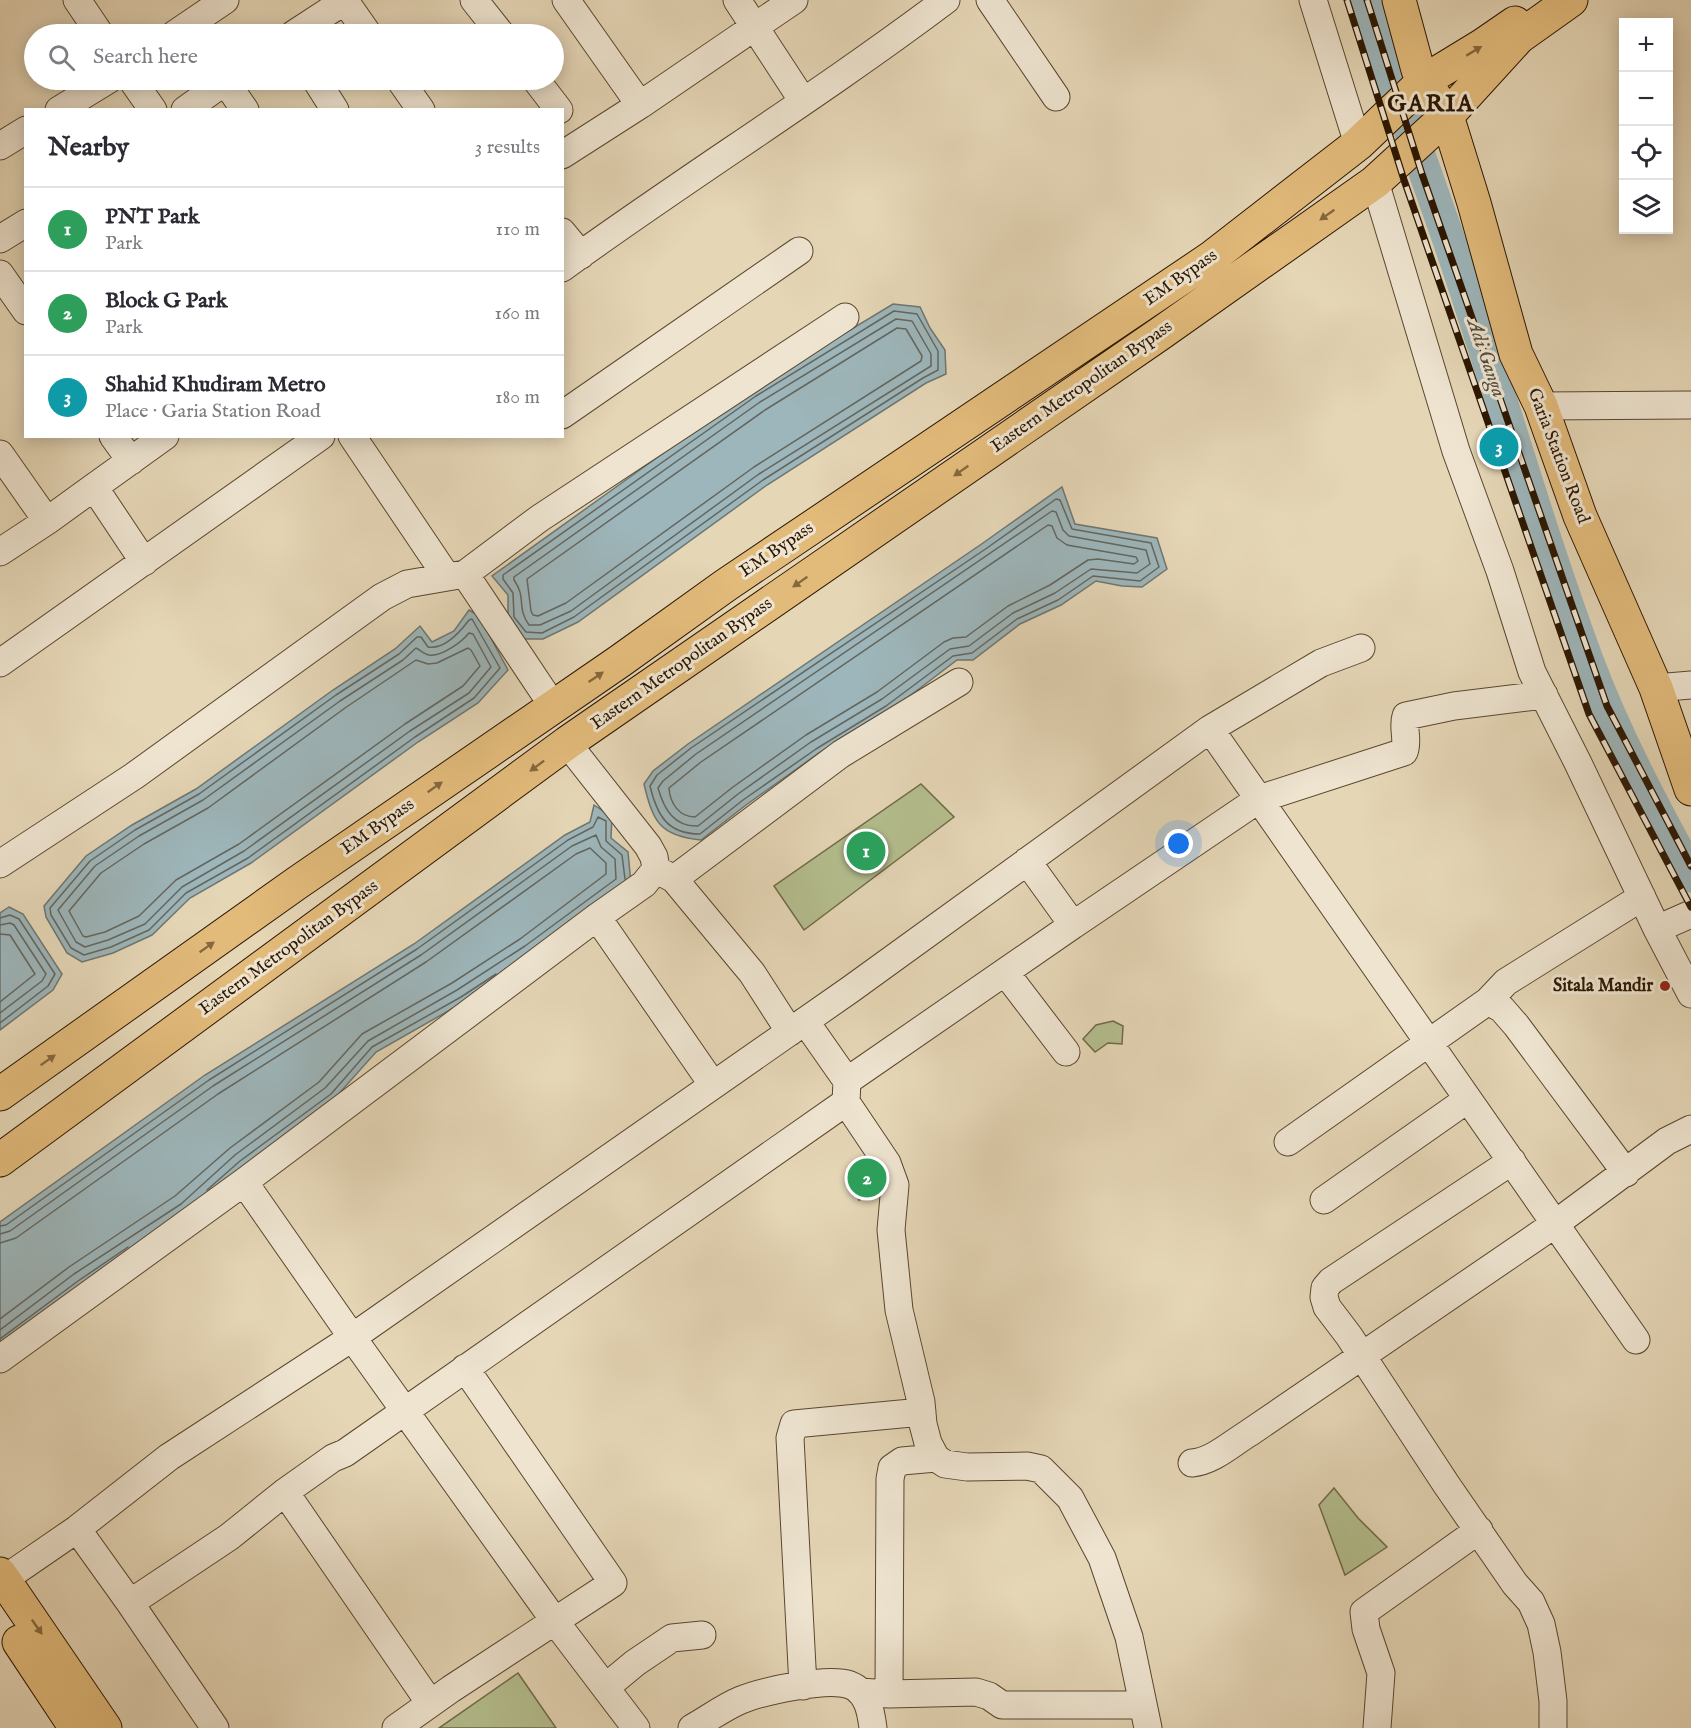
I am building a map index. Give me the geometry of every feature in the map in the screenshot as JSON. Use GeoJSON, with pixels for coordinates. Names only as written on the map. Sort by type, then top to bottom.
{"type":"FeatureCollection","features":[{"type":"Feature","properties":{"kind":"main road","name":"Garia Station Road"},"geometry":{"type":"LineString","coordinates":[[1399,0],[1418,70],[1418,87],[1437,126],[1516,354],[1541,406],[1580,516],[1656,688],[1691,789]]}},
{"type":"Feature","properties":{"kind":"main road","name":"EM Bypass"},"geometry":{"type":"LineString","coordinates":[[0,1094],[297,883],[835,510],[1211,258],[1364,137],[1418,87],[1549,0]]}},
{"type":"Feature","properties":{"kind":"main road"},"geometry":{"type":"LineString","coordinates":[[1380,177],[1437,126],[1519,37],[1571,0]]}},
{"type":"Feature","properties":{"kind":"main road","name":"Eastern Metropolitan Bypass"},"geometry":{"type":"LineString","coordinates":[[0,1160],[567,743],[1151,340],[1380,177]]}},
{"type":"Feature","properties":{"kind":"main road"},"geometry":{"type":"LineString","coordinates":[[1,1579],[105,1728]]}},
{"type":"Feature","properties":{"kind":"main road"},"geometry":{"type":"LineString","coordinates":[[0,1614],[76,1728]]}},
{"type":"Feature","properties":{"kind":"street"},"geometry":{"type":"LineString","coordinates":[[190,24],[225,0]]}},
{"type":"Feature","properties":{"kind":"street"},"geometry":{"type":"LineString","coordinates":[[309,24],[345,0],[361,24]]}},
{"type":"Feature","properties":{"kind":"street"},"geometry":{"type":"LineString","coordinates":[[474,0],[493,24]]}},
{"type":"Feature","properties":{"kind":"street"},"geometry":{"type":"LineString","coordinates":[[566,0],[640,105]]}},
{"type":"Feature","properties":{"kind":"street"},"geometry":{"type":"LineString","coordinates":[[736,0],[804,101]]}},
{"type":"Feature","properties":{"kind":"street"},"geometry":{"type":"LineString","coordinates":[[564,120],[573,148],[794,0]]}},
{"type":"Feature","properties":{"kind":"street"},"geometry":{"type":"LineString","coordinates":[[564,238],[572,262],[642,211],[893,40],[946,0]]}},
{"type":"Feature","properties":{"kind":"street"},"geometry":{"type":"LineString","coordinates":[[990,0],[1056,97]]}},
{"type":"Feature","properties":{"kind":"street"},"geometry":{"type":"LineString","coordinates":[[1313,0],[1364,137]]}},
{"type":"Feature","properties":{"kind":"street"},"geometry":{"type":"LineString","coordinates":[[88,4],[96,24]]}},
{"type":"Feature","properties":{"kind":"street"},"geometry":{"type":"LineString","coordinates":[[62,108],[92,90]]}},
{"type":"Feature","properties":{"kind":"street"},"geometry":{"type":"LineString","coordinates":[[139,90],[152,108]]}},
{"type":"Feature","properties":{"kind":"street"},"geometry":{"type":"LineString","coordinates":[[188,108],[212,90]]}},
{"type":"Feature","properties":{"kind":"street"},"geometry":{"type":"LineString","coordinates":[[232,90],[244,108]]}},
{"type":"Feature","properties":{"kind":"street"},"geometry":{"type":"LineString","coordinates":[[323,90],[335,108]]}},
{"type":"Feature","properties":{"kind":"street"},"geometry":{"type":"LineString","coordinates":[[407,90],[420,108]]}},
{"type":"Feature","properties":{"kind":"street"},"geometry":{"type":"LineString","coordinates":[[544,90],[557,108]]}},
{"type":"Feature","properties":{"kind":"street"},"geometry":{"type":"LineString","coordinates":[[0,147],[24,131]]}},
{"type":"Feature","properties":{"kind":"street"},"geometry":{"type":"LineString","coordinates":[[1380,177],[1456,451],[1500,571],[1532,672],[1691,994]]}},
{"type":"Feature","properties":{"kind":"street"},"geometry":{"type":"LineString","coordinates":[[0,239],[24,224]]}},
{"type":"Feature","properties":{"kind":"street"},"geometry":{"type":"LineString","coordinates":[[564,414],[799,251]]}},
{"type":"Feature","properties":{"kind":"street"},"geometry":{"type":"LineString","coordinates":[[0,274],[24,308]]}},
{"type":"Feature","properties":{"kind":"street"},"geometry":{"type":"LineString","coordinates":[[2,856],[134,776],[382,597],[407,584],[456,575],[845,317]]}},
{"type":"Feature","properties":{"kind":"street"},"geometry":{"type":"LineString","coordinates":[[1541,406],[1691,405]]}},
{"type":"Feature","properties":{"kind":"street"},"geometry":{"type":"LineString","coordinates":[[115,438],[131,461]]}},
{"type":"Feature","properties":{"kind":"street"},"geometry":{"type":"LineString","coordinates":[[0,552],[162,438]]}},
{"type":"Feature","properties":{"kind":"street"},"geometry":{"type":"LineString","coordinates":[[0,663],[318,438]]}},
{"type":"Feature","properties":{"kind":"street"},"geometry":{"type":"LineString","coordinates":[[353,438],[553,706]]}},
{"type":"Feature","properties":{"kind":"street"},"geometry":{"type":"LineString","coordinates":[[0,454],[47,521]]}},
{"type":"Feature","properties":{"kind":"street"},"geometry":{"type":"LineString","coordinates":[[94,487],[144,562]]}},
{"type":"Feature","properties":{"kind":"street"},"geometry":{"type":"LineString","coordinates":[[1,1579],[77,1529],[169,1457],[351,1337],[797,1026],[1210,729],[1321,663],[1361,648]]}},
{"type":"Feature","properties":{"kind":"street"},"geometry":{"type":"LineString","coordinates":[[0,1359],[244,1182],[597,916],[644,884],[665,874],[841,754],[959,682]]}},
{"type":"Feature","properties":{"kind":"street"},"geometry":{"type":"LineString","coordinates":[[1656,688],[1691,685]]}},
{"type":"Feature","properties":{"kind":"street"},"geometry":{"type":"LineString","coordinates":[[130,1603],[229,1537],[285,1492],[465,1368],[846,1092],[1005,972],[1259,799],[1404,752],[1406,716],[1454,706],[1544,695]]}},
{"type":"Feature","properties":{"kind":"street"},"geometry":{"type":"LineString","coordinates":[[1210,729],[1636,1340]]}},
{"type":"Feature","properties":{"kind":"street"},"geometry":{"type":"LineString","coordinates":[[567,743],[648,846],[665,874],[797,1026],[846,1092],[886,1163],[895,1185],[891,1230],[896,1289],[928,1443],[936,1458],[945,1464],[967,1467],[1027,1466],[1041,1469],[1070,1498],[1102,1558],[1129,1636],[1146,1716],[1002,1706],[988,1696],[976,1692],[889,1694],[860,1692]]}},
{"type":"Feature","properties":{"kind":"street"},"geometry":{"type":"LineString","coordinates":[[1028,861],[1073,925]]}},
{"type":"Feature","properties":{"kind":"street"},"geometry":{"type":"LineString","coordinates":[[1288,1142],[1488,1001],[1506,982],[1642,897]]}},
{"type":"Feature","properties":{"kind":"street"},"geometry":{"type":"LineString","coordinates":[[1657,929],[1691,914]]}},
{"type":"Feature","properties":{"kind":"street"},"geometry":{"type":"LineString","coordinates":[[597,916],[713,1085]]}},
{"type":"Feature","properties":{"kind":"street"},"geometry":{"type":"LineString","coordinates":[[1005,972],[1066,1052]]}},
{"type":"Feature","properties":{"kind":"street"},"geometry":{"type":"LineString","coordinates":[[1488,1001],[1502,1009],[1516,1025],[1626,1173]]}},
{"type":"Feature","properties":{"kind":"street"},"geometry":{"type":"LineString","coordinates":[[1324,1200],[1468,1099]]}},
{"type":"Feature","properties":{"kind":"street"},"geometry":{"type":"LineString","coordinates":[[1192,1463],[1202,1462],[1211,1457],[1362,1356],[1555,1224],[1667,1141],[1691,1129]]}},
{"type":"Feature","properties":{"kind":"street"},"geometry":{"type":"LineString","coordinates":[[1512,1161],[1331,1281],[1325,1288],[1324,1297],[1327,1307],[1446,1484],[1515,1584],[1531,1602],[1541,1624],[1547,1652],[1553,1701],[1553,1728]]}},
{"type":"Feature","properties":{"kind":"street"},"geometry":{"type":"LineString","coordinates":[[244,1182],[351,1337],[554,1620],[636,1728]]}},
{"type":"Feature","properties":{"kind":"street"},"geometry":{"type":"LineString","coordinates":[[396,1728],[554,1620],[613,1583],[465,1368]]}},
{"type":"Feature","properties":{"kind":"street"},"geometry":{"type":"LineString","coordinates":[[803,1686],[790,1438],[794,1424],[922,1412]]}},
{"type":"Feature","properties":{"kind":"street"},"geometry":{"type":"LineString","coordinates":[[889,1694],[890,1479],[892,1468],[902,1461],[936,1458]]}},
{"type":"Feature","properties":{"kind":"street"},"geometry":{"type":"LineString","coordinates":[[285,1492],[430,1703]]}},
{"type":"Feature","properties":{"kind":"street"},"geometry":{"type":"LineString","coordinates":[[77,1529],[215,1728]]}},
{"type":"Feature","properties":{"kind":"street"},"geometry":{"type":"LineString","coordinates":[[1377,1728],[1381,1673],[1366,1629],[1364,1612],[1479,1530]]}},
{"type":"Feature","properties":{"kind":"street"},"geometry":{"type":"LineString","coordinates":[[606,1686],[634,1663],[672,1638],[702,1635]]}},
{"type":"Feature","properties":{"kind":"street"},"geometry":{"type":"LineString","coordinates":[[692,1728],[740,1701],[775,1689],[820,1683],[850,1685],[860,1692],[869,1705],[873,1728]]}},
{"type":"Feature","properties":{"kind":"green space"},"geometry":{"type":"Polygon","coordinates":[[[921,784],[954,817],[804,930],[774,886],[921,784]]]}},
{"type":"Feature","properties":{"kind":"green space"},"geometry":{"type":"Polygon","coordinates":[[[1113,1021],[1123,1026],[1122,1044],[1108,1043],[1095,1052],[1083,1039],[1096,1025],[1113,1021]]]}},
{"type":"Feature","properties":{"kind":"green space"},"geometry":{"type":"Polygon","coordinates":[[[873,1153],[880,1182],[870,1196],[859,1200],[849,1180],[849,1169],[873,1153]]]}},
{"type":"Feature","properties":{"kind":"green space"},"geometry":{"type":"Polygon","coordinates":[[[1334,1488],[1358,1518],[1387,1547],[1345,1575],[1319,1505],[1334,1488]]]}},
{"type":"Feature","properties":{"kind":"green space"},"geometry":{"type":"Polygon","coordinates":[[[518,1673],[556,1728],[439,1728],[518,1673]]]}},
{"type":"Feature","properties":{"kind":"water"},"geometry":{"type":"Polygon","coordinates":[[[893,304],[920,307],[930,328],[945,350],[946,374],[926,383],[767,485],[578,622],[543,639],[523,639],[508,620],[508,595],[492,576],[676,444],[797,362],[893,304]]]}},
{"type":"Feature","properties":{"kind":"water"},"geometry":{"type":"Polygon","coordinates":[[[1062,487],[1075,524],[1157,538],[1167,569],[1142,587],[1096,581],[1061,605],[1020,624],[973,660],[957,660],[890,711],[819,753],[701,840],[676,835],[660,825],[651,808],[644,784],[653,771],[688,744],[1062,487]]]}},
{"type":"Feature","properties":{"kind":"water"},"geometry":{"type":"Polygon","coordinates":[[[469,610],[479,616],[508,670],[478,703],[418,742],[251,863],[190,898],[152,935],[113,953],[82,962],[67,953],[46,917],[44,906],[86,856],[132,825],[196,789],[333,690],[395,649],[420,626],[432,642],[454,631],[469,610]]]}},
{"type":"Feature","properties":{"kind":"water"},"geometry":{"type":"Polygon","coordinates":[[[594,805],[612,817],[611,838],[628,852],[631,884],[464,1002],[376,1052],[335,1098],[0,1347],[0,1222],[205,1075],[414,944],[565,835],[590,822],[594,805]]]}},
{"type":"Feature","properties":{"kind":"water"},"geometry":{"type":"Polygon","coordinates":[[[9,907],[23,914],[62,974],[53,990],[0,1030],[0,913],[9,907]]]}},
{"type":"Feature","properties":{"kind":"waterway","name":"Adi Ganga"},"geometry":{"type":"LineString","coordinates":[[1366,0],[1455,258],[1552,560],[1587,660],[1622,743],[1691,876]]}},
{"type":"Feature","properties":{"kind":"railway"},"geometry":{"type":"LineString","coordinates":[[1347,0],[1404,180],[1589,714],[1691,907]]}},
{"type":"Feature","properties":{"kind":"railway"},"geometry":{"type":"LineString","coordinates":[[1367,0],[1422,174],[1607,706],[1691,866]]}},
{"type":"Feature","properties":{"kind":"place","name":"Shahid Khudiram Metro"},"geometry":{"type":"Point","coordinates":[1499,447]}},
{"type":"Feature","properties":{"kind":"place","name":"PNT Park"},"geometry":{"type":"Point","coordinates":[866,851]}},
{"type":"Feature","properties":{"kind":"place","name":"Sitala Mandir"},"geometry":{"type":"Point","coordinates":[1665,986]}},
{"type":"Feature","properties":{"kind":"place","name":"Block G Park"},"geometry":{"type":"Point","coordinates":[867,1178]}},
{"type":"Feature","properties":{"kind":"district","name":"GARIA"},"geometry":{"type":"Point","coordinates":[1431,104]}}]}
